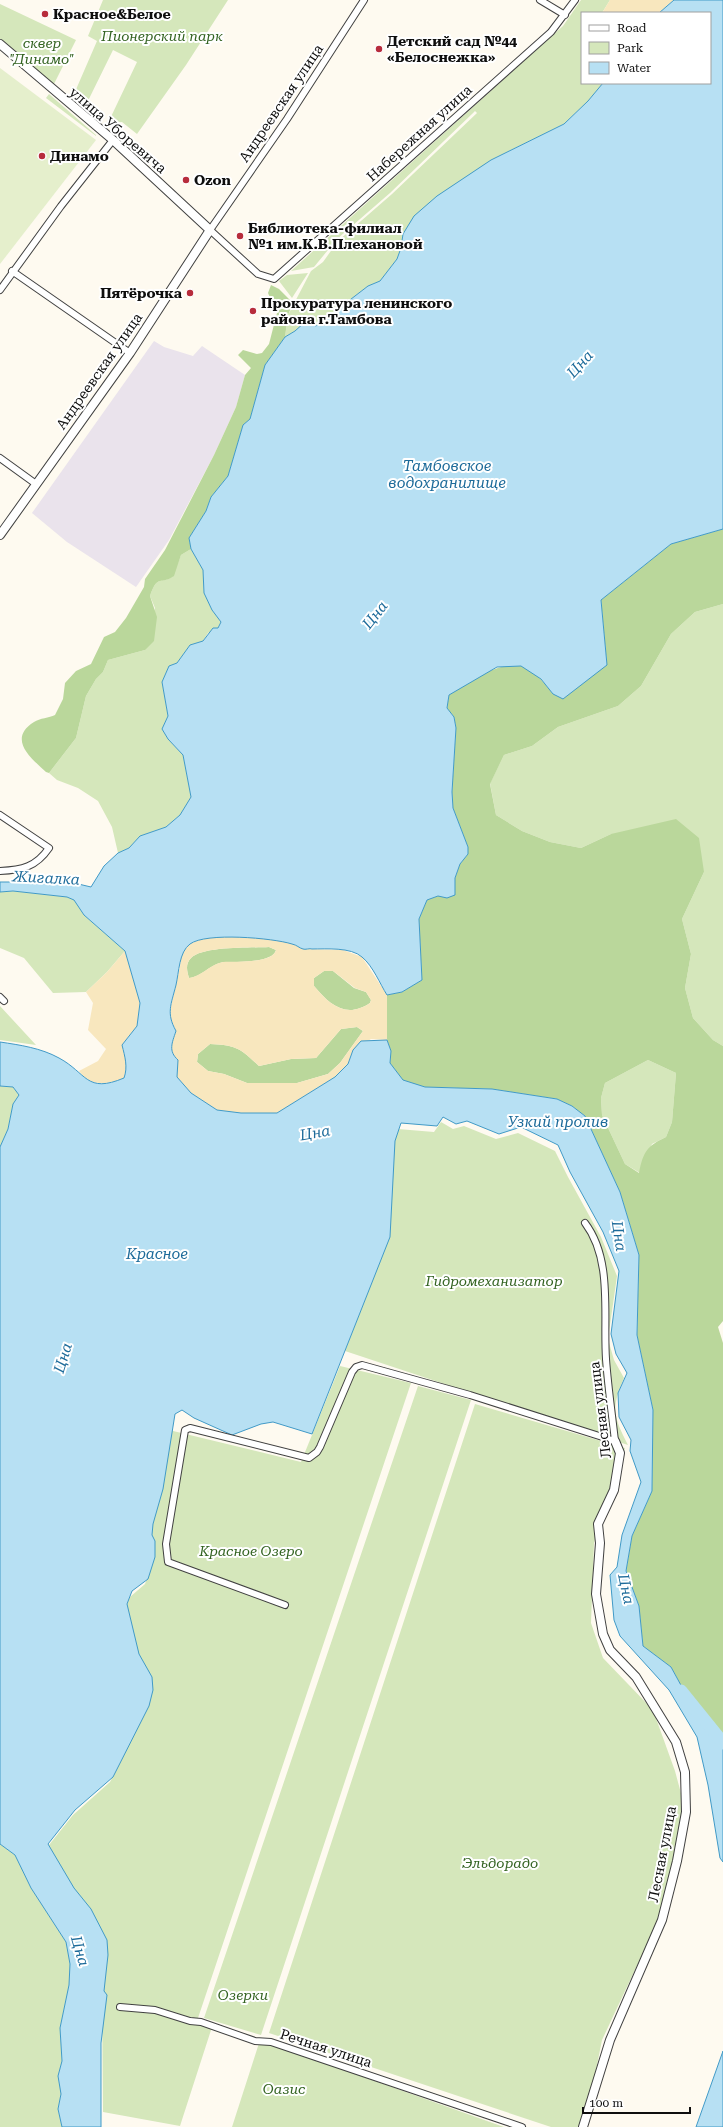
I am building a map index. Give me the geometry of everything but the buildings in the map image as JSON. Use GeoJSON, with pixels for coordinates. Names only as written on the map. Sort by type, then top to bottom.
{"type":"FeatureCollection","features":[{"type":"Feature","properties":{"kind":"street","name":"Андреевская улица"},"geometry":{"type":"LineString","coordinates":[[0,535],[130,352],[210,230],[288,118],[364,0]]}},
{"type":"Feature","properties":{"kind":"street"},"geometry":{"type":"LineString","coordinates":[[540,0],[565,15]]}},
{"type":"Feature","properties":{"kind":"street","name":"Набережная улица"},"geometry":{"type":"LineString","coordinates":[[274,280],[551,32],[576,0]]}},
{"type":"Feature","properties":{"kind":"street","name":"улица Уборевича"},"geometry":{"type":"LineString","coordinates":[[0,44],[113,140],[258,274],[274,280]]}},
{"type":"Feature","properties":{"kind":"street"},"geometry":{"type":"LineString","coordinates":[[0,290],[12,271],[113,140]]}},
{"type":"Feature","properties":{"kind":"street"},"geometry":{"type":"LineString","coordinates":[[12,271],[130,352]]}},
{"type":"Feature","properties":{"kind":"street"},"geometry":{"type":"LineString","coordinates":[[0,458],[36,484]]}},
{"type":"Feature","properties":{"kind":"street"},"geometry":{"type":"LineString","coordinates":[[0,815],[49,848],[43,857],[31,866],[20,870],[0,871]]}},
{"type":"Feature","properties":{"kind":"street","name":"Лесная улица"},"geometry":{"type":"LineString","coordinates":[[583,2127],[610,2040],[662,1920],[677,1861],[686,1812],[685,1772],[676,1742],[636,1677],[610,1650],[603,1634],[596,1594],[600,1543],[598,1524],[614,1490],[620,1453],[616,1441],[606,1360],[604,1275],[595,1236],[585,1223]]}},
{"type":"Feature","properties":{"kind":"street"},"geometry":{"type":"LineString","coordinates":[[285,1605],[168,1562],[166,1555],[166,1544],[185,1430],[190,1428],[309,1458],[317,1452],[320,1447],[352,1372],[356,1367],[362,1366],[470,1395],[616,1441]]}},
{"type":"Feature","properties":{"kind":"street","name":"Речная улица"},"geometry":{"type":"LineString","coordinates":[[120,2007],[155,2010],[190,2021],[201,2022],[255,2041],[271,2042],[522,2127]]}},
{"type":"Feature","properties":{"kind":"shaded area"},"geometry":{"type":"Polygon","coordinates":[[[154,341],[164,347],[193,356],[202,346],[245,375],[236,407],[214,455],[169,540],[136,587],[67,542],[32,513],[154,341]]]}},
{"type":"Feature","properties":{"kind":"green space","name":"Пионерский парк"},"geometry":{"type":"Polygon","coordinates":[[[103,0],[228,0],[186,65],[137,134],[122,122],[108,123],[137,62],[113,50],[83,111],[71,101],[97,41],[88,36],[103,0]]]}},
{"type":"Feature","properties":{"kind":"green space"},"geometry":{"type":"Polygon","coordinates":[[[581,0],[610,0],[603,12],[581,12],[581,84],[602,84],[588,101],[564,124],[491,160],[403,234],[401,248],[397,259],[380,281],[368,286],[316,326],[305,322],[285,337],[288,315],[311,271],[323,262],[338,241],[392,194],[477,113],[475,111],[390,193],[337,239],[314,267],[291,271],[563,26],[581,0]]]}},
{"type":"Feature","properties":{"kind":"green space","name":"сквер \"Динамо\""},"geometry":{"type":"Polygon","coordinates":[[[0,4],[76,40],[51,90],[0,48],[0,4]]]}},
{"type":"Feature","properties":{"kind":"green space","name":"Динамо"},"geometry":{"type":"Polygon","coordinates":[[[0,68],[96,140],[0,264],[0,68]]]}},
{"type":"Feature","properties":{"kind":"green space"},"geometry":{"type":"Polygon","coordinates":[[[49,94],[96,135],[96,136],[46,98],[49,94]]]}},
{"type":"Feature","properties":{"kind":"green space"},"geometry":{"type":"Polygon","coordinates":[[[308,273],[292,298],[279,281],[287,275],[308,273]]]}},
{"type":"Feature","properties":{"kind":"green space"},"geometry":{"type":"Polygon","coordinates":[[[271,285],[279,289],[293,303],[288,315],[285,337],[265,365],[250,419],[243,425],[228,476],[211,497],[206,511],[189,538],[191,549],[181,555],[174,576],[157,582],[153,589],[150,596],[157,617],[154,641],[145,650],[108,660],[103,672],[96,679],[86,696],[76,738],[49,773],[46,772],[28,755],[22,742],[22,735],[26,728],[34,722],[55,715],[63,699],[65,683],[76,671],[91,664],[104,637],[115,632],[126,618],[144,587],[145,579],[165,550],[214,455],[236,407],[245,375],[251,368],[238,355],[243,350],[257,354],[262,353],[269,344],[277,313],[268,293],[271,285]]]}},
{"type":"Feature","properties":{"kind":"green space"},"geometry":{"type":"Polygon","coordinates":[[[723,529],[723,604],[695,612],[671,634],[641,686],[618,706],[558,727],[532,746],[504,755],[490,784],[496,815],[522,831],[550,842],[581,848],[611,834],[676,819],[699,838],[704,872],[682,919],[691,954],[685,988],[693,1018],[713,1040],[723,1046],[723,1321],[718,1327],[723,1343],[723,1747],[706,1731],[671,1667],[643,1646],[639,1606],[626,1571],[632,1536],[652,1491],[653,1410],[637,1335],[639,1255],[620,1192],[585,1116],[572,1106],[557,1099],[492,1089],[425,1087],[403,1081],[390,1063],[391,1051],[387,1040],[387,995],[402,992],[422,980],[419,919],[427,900],[438,896],[455,894],[455,878],[460,864],[468,854],[468,847],[453,808],[452,792],[456,728],[454,717],[447,708],[449,695],[464,684],[483,674],[512,665],[521,666],[531,671],[553,694],[607,665],[601,600],[671,544],[723,529]],[[648,1060],[605,1083],[601,1098],[602,1115],[625,1164],[639,1173],[642,1160],[647,1150],[654,1143],[666,1137],[672,1122],[676,1073],[648,1060]]]}},
{"type":"Feature","properties":{"kind":"green space"},"geometry":{"type":"Polygon","coordinates":[[[191,549],[203,570],[204,593],[212,610],[221,622],[218,628],[208,633],[203,641],[190,645],[177,663],[169,666],[162,682],[168,716],[162,729],[168,739],[183,755],[191,797],[180,815],[166,827],[140,836],[129,848],[118,853],[112,827],[98,801],[78,788],[57,780],[49,773],[76,738],[86,696],[96,679],[103,672],[108,660],[145,650],[155,608],[150,596],[153,589],[157,582],[169,579],[173,576],[181,555],[191,549]]]}},
{"type":"Feature","properties":{"kind":"green space"},"geometry":{"type":"Polygon","coordinates":[[[723,604],[723,1046],[713,1040],[693,1018],[685,988],[691,954],[682,919],[704,872],[611,834],[581,848],[550,842],[522,831],[496,815],[490,783],[504,755],[532,746],[558,727],[618,706],[641,686],[671,634],[695,612],[723,604]]]}},
{"type":"Feature","properties":{"kind":"green space"},"geometry":{"type":"Polygon","coordinates":[[[13,891],[67,897],[74,900],[84,915],[125,951],[107,972],[86,992],[53,993],[24,958],[0,948],[0,892],[13,891]]]}},
{"type":"Feature","properties":{"kind":"green space"},"geometry":{"type":"Polygon","coordinates":[[[269,947],[276,950],[273,954],[262,960],[220,963],[194,977],[189,978],[187,965],[191,958],[197,954],[216,950],[269,947]]]}},
{"type":"Feature","properties":{"kind":"green space"},"geometry":{"type":"Polygon","coordinates":[[[324,971],[333,971],[354,988],[366,992],[371,1000],[370,1003],[353,1010],[339,1008],[332,1004],[314,986],[314,978],[324,971]]]}},
{"type":"Feature","properties":{"kind":"green space"},"geometry":{"type":"Polygon","coordinates":[[[0,1006],[36,1045],[0,1040],[0,1006]]]}},
{"type":"Feature","properties":{"kind":"green space"},"geometry":{"type":"Polygon","coordinates":[[[357,1027],[363,1031],[340,1063],[328,1074],[297,1083],[247,1083],[224,1074],[208,1071],[197,1062],[198,1054],[210,1044],[226,1045],[242,1051],[259,1066],[291,1059],[316,1058],[341,1029],[357,1027]]]}},
{"type":"Feature","properties":{"kind":"green space"},"geometry":{"type":"Polygon","coordinates":[[[648,1060],[676,1073],[672,1122],[666,1137],[652,1144],[640,1173],[625,1164],[602,1115],[601,1098],[605,1083],[648,1060]]]}},
{"type":"Feature","properties":{"kind":"green space"},"geometry":{"type":"Polygon","coordinates":[[[0,1086],[13,1087],[19,1095],[13,1104],[8,1129],[0,1147],[0,1086]]]}},
{"type":"Feature","properties":{"kind":"green space","name":"Гидромеханизатор"},"geometry":{"type":"Polygon","coordinates":[[[441,1122],[453,1129],[464,1126],[496,1139],[518,1133],[555,1151],[601,1237],[617,1276],[608,1339],[614,1360],[624,1378],[617,1397],[616,1412],[619,1427],[628,1445],[345,1351],[368,1291],[393,1146],[398,1129],[434,1132],[441,1122]]]}},
{"type":"Feature","properties":{"kind":"green space","name":"Красное Озеро"},"geometry":{"type":"Polygon","coordinates":[[[340,1366],[411,1383],[197,2021],[212,2027],[180,2126],[103,2112],[102,1996],[45,1850],[73,1815],[110,1782],[146,1711],[150,1695],[125,1609],[130,1597],[145,1584],[153,1562],[150,1540],[169,1430],[301,1462],[340,1366]]]}},
{"type":"Feature","properties":{"kind":"green space","name":"Озерки"},"geometry":{"type":"Polygon","coordinates":[[[418,1386],[471,1400],[261,2035],[204,2018],[418,1386]]]}},
{"type":"Feature","properties":{"kind":"green space","name":"Эльдорадо"},"geometry":{"type":"Polygon","coordinates":[[[475,1404],[625,1448],[594,1543],[591,1623],[603,1658],[653,1710],[675,1771],[686,1812],[657,1923],[602,2040],[592,2090],[580,2127],[551,2127],[269,2033],[475,1404]]]}},
{"type":"Feature","properties":{"kind":"green space"},"geometry":{"type":"Polygon","coordinates":[[[0,1844],[15,1855],[31,1888],[66,1942],[70,1964],[69,1985],[60,2028],[62,2061],[58,2076],[61,2094],[58,2109],[62,2127],[0,2127],[0,1844]]]}},
{"type":"Feature","properties":{"kind":"green space","name":"Оазис"},"geometry":{"type":"Polygon","coordinates":[[[260,2040],[504,2127],[232,2127],[260,2040]]]}},
{"type":"Feature","properties":{"kind":"sand"},"geometry":{"type":"Polygon","coordinates":[[[610,0],[674,0],[660,12],[603,12],[610,0]]]}},
{"type":"Feature","properties":{"kind":"sand"},"geometry":{"type":"Polygon","coordinates":[[[224,936],[265,938],[287,942],[303,949],[343,950],[362,957],[387,995],[387,1040],[371,1039],[353,1050],[348,1064],[335,1077],[277,1113],[241,1113],[217,1110],[191,1093],[177,1077],[178,1060],[172,1050],[172,1043],[176,1031],[169,1015],[180,967],[181,954],[191,943],[202,939],[224,936]],[[269,947],[216,950],[197,954],[191,958],[187,965],[189,978],[198,975],[218,963],[253,961],[268,958],[276,950],[269,947]],[[324,971],[314,978],[314,986],[326,999],[339,1008],[353,1010],[370,1003],[371,1000],[366,992],[355,988],[333,971],[324,971]],[[357,1027],[341,1029],[316,1058],[291,1059],[259,1066],[242,1051],[226,1045],[210,1044],[198,1054],[197,1062],[208,1071],[224,1074],[247,1083],[297,1083],[328,1074],[340,1063],[363,1031],[357,1027]]]}},
{"type":"Feature","properties":{"kind":"sand"},"geometry":{"type":"Polygon","coordinates":[[[125,951],[140,1003],[137,1026],[122,1045],[127,1065],[124,1078],[106,1083],[94,1082],[88,1080],[79,1071],[98,1061],[106,1049],[88,1030],[93,1003],[86,992],[107,972],[125,951]]]}},
{"type":"Feature","properties":{"kind":"water"},"geometry":{"type":"Polygon","coordinates":[[[674,0],[723,0],[723,529],[671,544],[601,600],[607,665],[563,699],[553,694],[541,679],[521,666],[497,667],[449,695],[447,708],[454,717],[456,728],[452,792],[453,808],[468,847],[468,854],[460,864],[455,878],[455,895],[447,898],[438,896],[427,900],[419,919],[422,980],[402,992],[387,995],[370,965],[362,957],[352,952],[331,949],[304,949],[294,944],[256,938],[210,938],[198,940],[186,948],[180,963],[170,1014],[176,1031],[173,1039],[172,1050],[178,1060],[177,1077],[191,1093],[217,1110],[241,1113],[277,1113],[335,1077],[348,1064],[353,1050],[361,1041],[387,1040],[391,1051],[390,1063],[403,1080],[425,1087],[492,1089],[557,1099],[572,1106],[585,1116],[620,1192],[639,1255],[637,1335],[653,1410],[652,1491],[632,1536],[626,1571],[639,1606],[643,1646],[671,1667],[706,1731],[723,1747],[723,1862],[720,1858],[708,1785],[697,1737],[669,1690],[620,1636],[614,1620],[610,1575],[617,1567],[622,1535],[641,1482],[630,1451],[631,1440],[619,1417],[618,1393],[627,1373],[616,1354],[611,1334],[619,1271],[603,1232],[570,1172],[558,1145],[521,1127],[499,1134],[467,1121],[456,1124],[443,1117],[437,1126],[401,1123],[395,1141],[390,1237],[312,1434],[273,1422],[261,1424],[232,1435],[194,1418],[182,1410],[175,1414],[163,1489],[153,1524],[152,1535],[155,1541],[155,1557],[148,1579],[132,1591],[127,1604],[139,1654],[152,1677],[153,1690],[149,1706],[113,1777],[75,1810],[48,1844],[74,1888],[91,1909],[107,1940],[108,1955],[104,1991],[107,1995],[101,2043],[101,2127],[62,2127],[58,2109],[61,2094],[58,2076],[62,2061],[60,2028],[69,1985],[70,1964],[66,1942],[31,1888],[15,1855],[0,1844],[0,1147],[8,1129],[13,1104],[19,1095],[13,1087],[0,1086],[0,1042],[38,1049],[59,1058],[94,1083],[102,1084],[111,1082],[124,1078],[126,1066],[122,1045],[137,1026],[140,1003],[125,951],[84,915],[74,900],[67,897],[13,891],[0,892],[0,882],[70,882],[91,887],[104,866],[118,853],[129,848],[140,836],[166,827],[180,815],[191,797],[183,755],[168,739],[162,729],[168,716],[162,682],[169,666],[177,663],[190,645],[203,641],[213,628],[218,628],[221,622],[212,610],[204,593],[203,570],[191,549],[189,538],[206,511],[211,497],[228,476],[243,425],[250,419],[265,365],[285,337],[305,322],[316,326],[368,286],[380,281],[397,259],[401,248],[403,234],[414,216],[437,196],[491,160],[564,124],[588,101],[602,84],[711,84],[711,12],[660,12],[674,0]]]}},
{"type":"Feature","properties":{"kind":"water"},"geometry":{"type":"Polygon","coordinates":[[[723,2051],[723,2127],[696,2127],[723,2051]]]}},
{"type":"Feature","properties":{"kind":"waterway","name":"Цна"},"geometry":{"type":"LineString","coordinates":[[681,1691],[723,1743]]}},
{"type":"Feature","properties":{"kind":"place","name":"Красное&Белое"},"geometry":{"type":"Point","coordinates":[45,14]}},
{"type":"Feature","properties":{"kind":"place","name":"Детский сад №44 «Белоснежка»"},"geometry":{"type":"Point","coordinates":[379,49]}},
{"type":"Feature","properties":{"kind":"place","name":"Динамо"},"geometry":{"type":"Point","coordinates":[42,156]}},
{"type":"Feature","properties":{"kind":"place","name":"Ozon"},"geometry":{"type":"Point","coordinates":[186,180]}},
{"type":"Feature","properties":{"kind":"place","name":"Библиотека-филиал №1 им.К.В.Плехановой"},"geometry":{"type":"Point","coordinates":[240,236]}},
{"type":"Feature","properties":{"kind":"place","name":"Пятёрочка"},"geometry":{"type":"Point","coordinates":[190,293]}},
{"type":"Feature","properties":{"kind":"place","name":"Прокуратура ленинского района г.Тамбова"},"geometry":{"type":"Point","coordinates":[253,311]}},
{"type":"Feature","properties":{"kind":"water label","name":"Тамбовское водохранилище"},"geometry":{"type":"Point","coordinates":[447,474]}},
{"type":"Feature","properties":{"kind":"water label","name":"Жигалка"},"geometry":{"type":"Point","coordinates":[46,878]}},
{"type":"Feature","properties":{"kind":"water label","name":"Узкий пролив"},"geometry":{"type":"Point","coordinates":[558,1122]}},
{"type":"Feature","properties":{"kind":"water label","name":"Красное"},"geometry":{"type":"Point","coordinates":[157,1254]}}]}
